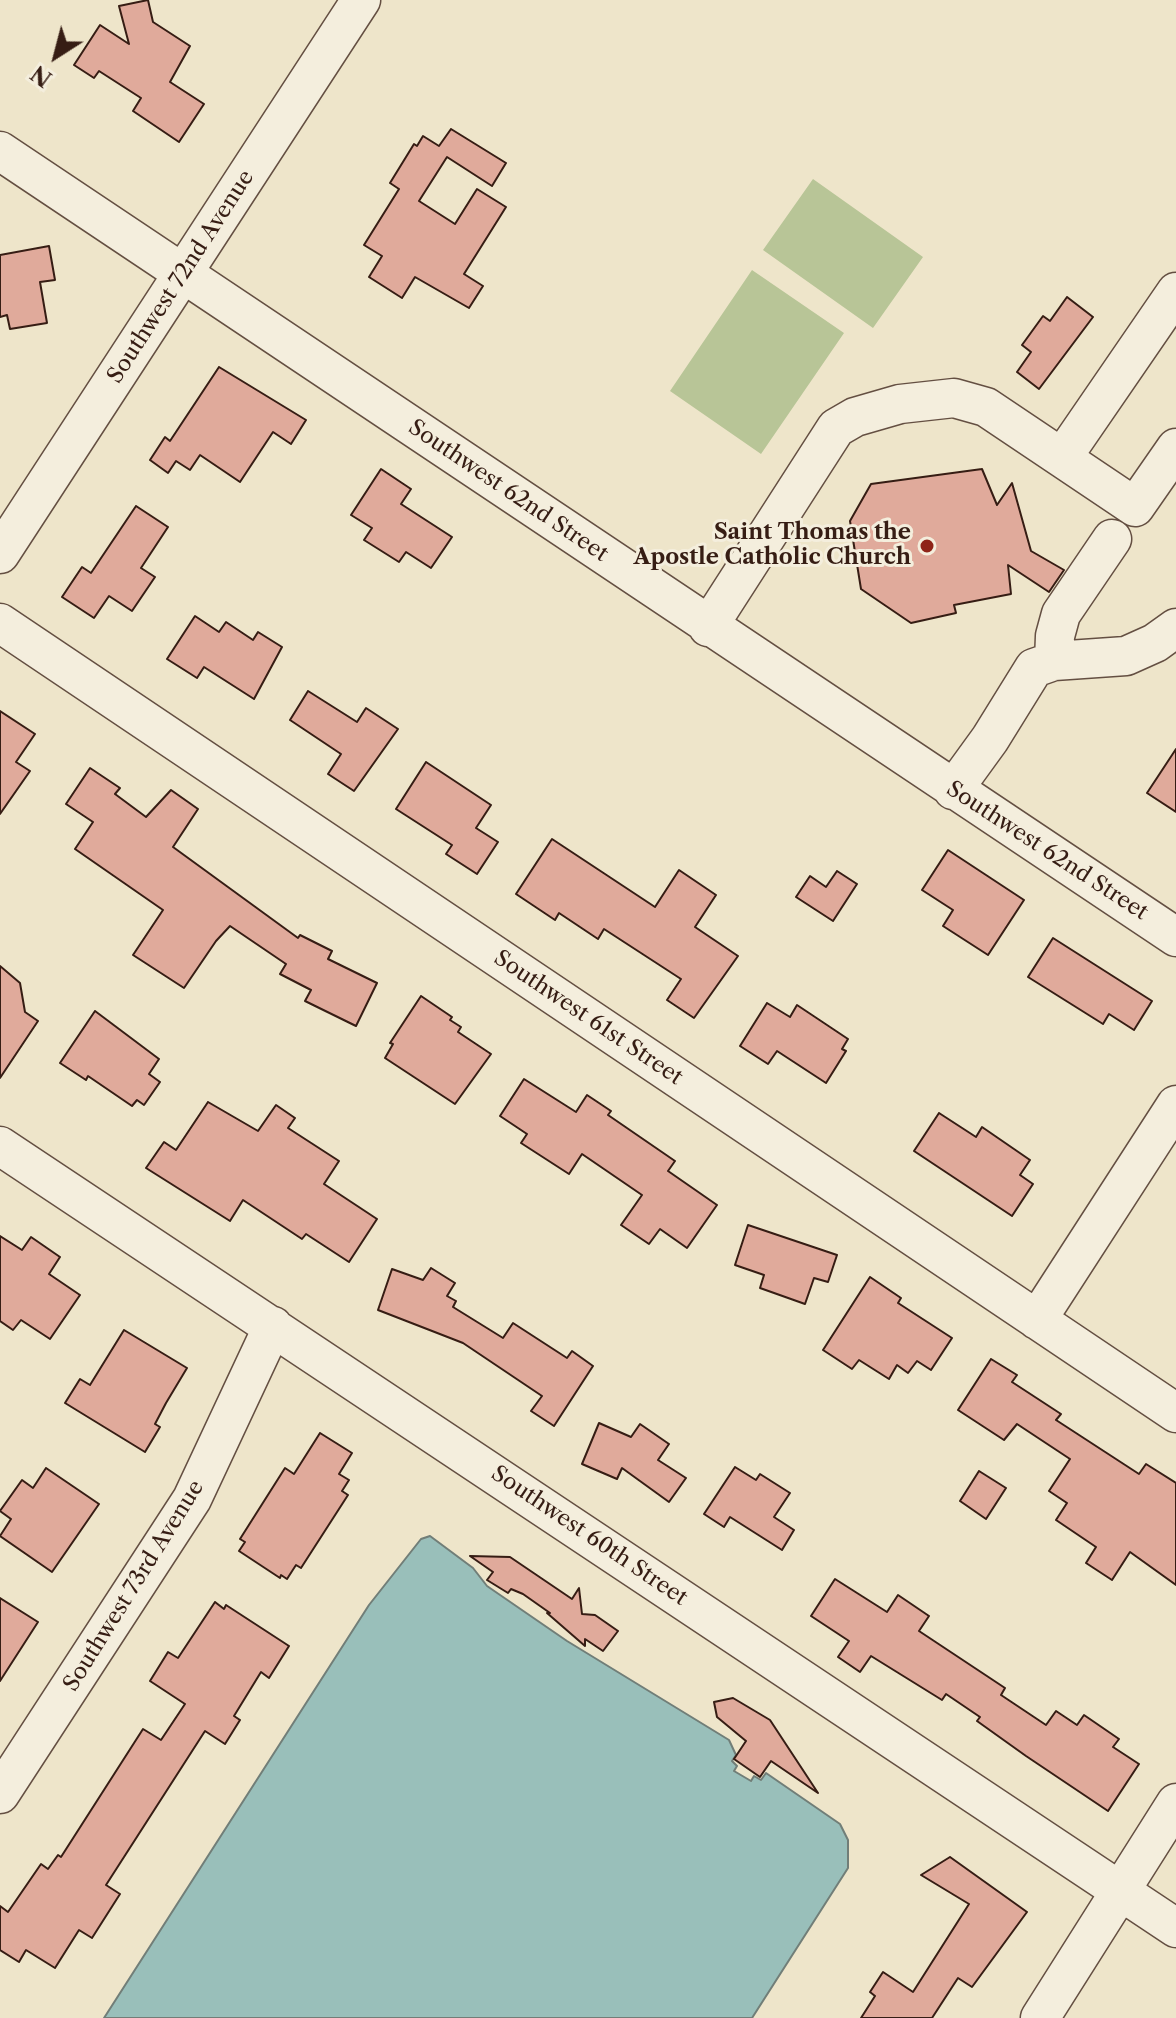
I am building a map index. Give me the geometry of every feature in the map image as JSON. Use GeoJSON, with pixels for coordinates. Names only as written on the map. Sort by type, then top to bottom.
{"type":"FeatureCollection","features":[{"type":"Feature","properties":{"kind":"street","name":"Southwest 72nd Avenue"},"geometry":{"type":"LineString","coordinates":[[0,554],[361,0]]}},
{"type":"Feature","properties":{"kind":"street","name":"Southwest 62nd Street"},"geometry":{"type":"LineString","coordinates":[[0,151],[1176,937]]}},
{"type":"Feature","properties":{"kind":"street"},"geometry":{"type":"LineString","coordinates":[[1062,458],[1176,292]]}},
{"type":"Feature","properties":{"kind":"street"},"geometry":{"type":"LineString","coordinates":[[708,627],[829,434],[845,422],[900,404],[928,399],[963,399],[986,407],[1062,458],[1122,524]]}},
{"type":"Feature","properties":{"kind":"street"},"geometry":{"type":"LineString","coordinates":[[1054,661],[1055,636],[1061,614],[1176,448]]}},
{"type":"Feature","properties":{"kind":"street","name":"Southwest 61st Street"},"geometry":{"type":"LineString","coordinates":[[0,623],[1176,1413]]}},
{"type":"Feature","properties":{"kind":"street"},"geometry":{"type":"LineString","coordinates":[[953,790],[990,739],[1034,668],[1054,661],[1126,656],[1155,643],[1176,628]]}},
{"type":"Feature","properties":{"kind":"street"},"geometry":{"type":"LineString","coordinates":[[1037,1320],[1176,1105]]}},
{"type":"Feature","properties":{"kind":"street","name":"Southwest 60th Street"},"geometry":{"type":"LineString","coordinates":[[0,1146],[1176,1928]]}},
{"type":"Feature","properties":{"kind":"street","name":"Southwest 73rd Avenue"},"geometry":{"type":"LineString","coordinates":[[0,1794],[192,1499],[273,1326]]}},
{"type":"Feature","properties":{"kind":"street"},"geometry":{"type":"LineString","coordinates":[[1040,2018],[1176,1803]]}},
{"type":"Feature","properties":{"kind":"green space"},"geometry":{"type":"Polygon","coordinates":[[[813,179],[923,257],[873,328],[763,250],[813,179]]]}},
{"type":"Feature","properties":{"kind":"green space"},"geometry":{"type":"Polygon","coordinates":[[[752,270],[844,333],[761,454],[670,391],[752,270]]]}},
{"type":"Feature","properties":{"kind":"water"},"geometry":{"type":"Polygon","coordinates":[[[430,1536],[473,1568],[487,1586],[567,1641],[729,1740],[736,1755],[732,1761],[737,1766],[734,1771],[751,1781],[754,1776],[761,1780],[766,1773],[840,1824],[848,1840],[848,1868],[752,2018],[104,2018],[369,1605],[421,1539],[430,1536]]]}},
{"type":"Feature","properties":{"kind":"building"},"geometry":{"type":"Polygon","coordinates":[[[148,0],[153,22],[190,46],[170,82],[204,104],[179,142],[133,111],[141,98],[99,71],[94,78],[74,65],[100,25],[129,44],[119,6],[148,0]]]}},
{"type":"Feature","properties":{"kind":"building"},"geometry":{"type":"Polygon","coordinates":[[[451,129],[506,163],[492,186],[447,157],[419,201],[455,224],[477,189],[506,207],[464,274],[483,286],[469,308],[415,277],[402,298],[369,277],[382,256],[364,245],[399,189],[390,183],[414,144],[417,146],[423,136],[439,146],[451,129]]]}},
{"type":"Feature","properties":{"kind":"building"},"geometry":{"type":"Polygon","coordinates":[[[49,246],[55,280],[40,282],[47,323],[10,329],[7,315],[0,317],[0,255],[49,246]]]}},
{"type":"Feature","properties":{"kind":"building"},"geometry":{"type":"Polygon","coordinates":[[[1067,297],[1093,317],[1039,389],[1017,372],[1031,352],[1022,345],[1043,316],[1050,321],[1067,297]]]}},
{"type":"Feature","properties":{"kind":"building"},"geometry":{"type":"Polygon","coordinates":[[[219,367],[306,420],[291,444],[273,432],[240,482],[200,455],[190,470],[176,461],[168,473],[150,460],[165,437],[170,441],[219,367]]]}},
{"type":"Feature","properties":{"kind":"building"},"geometry":{"type":"Polygon","coordinates":[[[381,469],[411,489],[401,504],[452,537],[431,568],[406,552],[399,562],[364,540],[372,528],[351,515],[381,469]]]}},
{"type":"Feature","properties":{"kind":"building"},"geometry":{"type":"Polygon","coordinates":[[[982,469],[997,505],[1012,483],[1031,551],[1064,570],[1049,592],[1008,565],[1011,594],[954,605],[956,613],[911,623],[861,589],[850,521],[871,484],[982,469]]]}},
{"type":"Feature","properties":{"kind":"building"},"geometry":{"type":"Polygon","coordinates":[[[136,506],[168,527],[141,568],[155,577],[132,611],[109,596],[94,618],[62,597],[82,567],[91,573],[136,506]]]}},
{"type":"Feature","properties":{"kind":"building"},"geometry":{"type":"Polygon","coordinates":[[[195,616],[219,632],[226,622],[253,640],[258,632],[282,647],[254,699],[204,667],[197,678],[167,659],[195,616]]]}},
{"type":"Feature","properties":{"kind":"building"},"geometry":{"type":"Polygon","coordinates":[[[308,691],[357,722],[366,708],[398,729],[354,791],[328,774],[341,754],[290,720],[308,691]]]}},
{"type":"Feature","properties":{"kind":"building"},"geometry":{"type":"Polygon","coordinates":[[[0,711],[35,734],[16,762],[30,771],[0,814],[0,711]]]}},
{"type":"Feature","properties":{"kind":"building"},"geometry":{"type":"Polygon","coordinates":[[[1176,749],[1176,812],[1147,793],[1176,749]]]}},
{"type":"Feature","properties":{"kind":"building"},"geometry":{"type":"Polygon","coordinates":[[[426,762],[491,805],[476,828],[498,842],[477,874],[446,854],[452,845],[396,809],[426,762]]]}},
{"type":"Feature","properties":{"kind":"building"},"geometry":{"type":"Polygon","coordinates":[[[90,768],[120,788],[115,794],[146,817],[171,790],[198,809],[173,847],[298,938],[300,935],[332,951],[328,959],[377,983],[356,1026],[305,1001],[311,990],[280,974],[286,964],[230,926],[184,988],[133,955],[163,910],[75,849],[93,822],[66,804],[90,768]]]}},
{"type":"Feature","properties":{"kind":"building"},"geometry":{"type":"Polygon","coordinates":[[[552,839],[655,907],[679,870],[716,895],[695,927],[738,956],[694,1018],[667,1000],[681,979],[604,929],[598,939],[559,913],[555,920],[516,894],[552,839]]]}},
{"type":"Feature","properties":{"kind":"building"},"geometry":{"type":"Polygon","coordinates":[[[948,850],[1024,900],[988,955],[943,926],[953,910],[922,890],[948,850]]]}},
{"type":"Feature","properties":{"kind":"building"},"geometry":{"type":"Polygon","coordinates":[[[837,871],[857,884],[833,921],[796,897],[810,876],[826,887],[837,871]]]}},
{"type":"Feature","properties":{"kind":"building"},"geometry":{"type":"Polygon","coordinates":[[[1053,938],[1152,1001],[1134,1030],[1109,1014],[1103,1024],[1028,977],[1053,938]]]}},
{"type":"Feature","properties":{"kind":"building"},"geometry":{"type":"Polygon","coordinates":[[[0,966],[20,983],[25,1012],[38,1021],[0,1078],[0,966]]]}},
{"type":"Feature","properties":{"kind":"building"},"geometry":{"type":"Polygon","coordinates":[[[421,996],[452,1017],[450,1020],[461,1027],[458,1032],[491,1054],[455,1104],[385,1058],[393,1044],[390,1043],[421,996]]]}},
{"type":"Feature","properties":{"kind":"building"},"geometry":{"type":"Polygon","coordinates":[[[767,1003],[790,1017],[797,1005],[848,1039],[842,1049],[846,1051],[826,1083],[777,1051],[768,1064],[740,1046],[767,1003]]]}},
{"type":"Feature","properties":{"kind":"building"},"geometry":{"type":"Polygon","coordinates":[[[95,1011],[159,1059],[149,1074],[160,1082],[144,1105],[137,1100],[132,1106],[88,1076],[86,1080],[60,1063],[95,1011]]]}},
{"type":"Feature","properties":{"kind":"building"},"geometry":{"type":"Polygon","coordinates":[[[524,1079],[576,1112],[587,1095],[611,1111],[608,1115],[675,1161],[668,1171],[717,1205],[687,1248],[660,1229],[649,1244],[621,1225],[642,1195],[582,1154],[569,1174],[521,1143],[527,1134],[500,1116],[524,1079]]]}},
{"type":"Feature","properties":{"kind":"building"},"geometry":{"type":"Polygon","coordinates":[[[208,1102],[258,1131],[276,1105],[295,1118],[288,1128],[339,1161],[324,1184],[377,1219],[349,1262],[306,1234],[302,1239],[243,1200],[230,1221],[146,1168],[164,1142],[176,1150],[208,1102]]]}},
{"type":"Feature","properties":{"kind":"building"},"geometry":{"type":"Polygon","coordinates":[[[939,1113],[976,1137],[982,1127],[1030,1160],[1020,1175],[1033,1184],[1012,1216],[914,1151],[939,1113]]]}},
{"type":"Feature","properties":{"kind":"building"},"geometry":{"type":"Polygon","coordinates":[[[748,1225],[837,1255],[828,1282],[814,1278],[805,1304],[760,1288],[764,1275],[735,1265],[748,1225]]]}},
{"type":"Feature","properties":{"kind":"building"},"geometry":{"type":"Polygon","coordinates":[[[0,1236],[22,1250],[31,1237],[60,1257],[49,1274],[80,1295],[50,1339],[21,1320],[13,1330],[0,1321],[0,1236]]]}},
{"type":"Feature","properties":{"kind":"building"},"geometry":{"type":"Polygon","coordinates":[[[431,1268],[455,1283],[447,1296],[456,1301],[453,1307],[503,1338],[513,1323],[567,1358],[572,1351],[593,1366],[554,1426],[531,1411],[542,1396],[463,1343],[378,1310],[392,1269],[423,1280],[431,1268]]]}},
{"type":"Feature","properties":{"kind":"building"},"geometry":{"type":"Polygon","coordinates":[[[870,1277],[901,1298],[898,1303],[952,1338],[931,1370],[917,1361],[908,1373],[897,1365],[889,1379],[859,1360],[852,1369],[823,1350],[870,1277]]]}},
{"type":"Feature","properties":{"kind":"building"},"geometry":{"type":"Polygon","coordinates":[[[124,1330],[187,1368],[155,1424],[160,1427],[145,1452],[65,1403],[80,1379],[90,1385],[124,1330]]]}},
{"type":"Feature","properties":{"kind":"building"},"geometry":{"type":"Polygon","coordinates":[[[991,1359],[1017,1375],[1012,1382],[1061,1414],[1056,1420],[1139,1474],[1146,1464],[1176,1483],[1176,1585],[1130,1552],[1112,1580],[1086,1563],[1096,1547],[1056,1520],[1067,1503],[1049,1491],[1070,1459],[1017,1424],[1004,1440],[958,1410],[991,1359]]]}},
{"type":"Feature","properties":{"kind":"building"},"geometry":{"type":"Polygon","coordinates":[[[599,1423],[631,1437],[640,1424],[669,1444],[658,1460],[686,1478],[669,1502],[622,1468],[617,1479],[582,1464],[599,1423]]]}},
{"type":"Feature","properties":{"kind":"building"},"geometry":{"type":"Polygon","coordinates":[[[320,1433],[352,1453],[339,1474],[349,1480],[342,1491],[348,1495],[301,1568],[296,1565],[287,1579],[281,1575],[280,1578],[239,1551],[245,1542],[240,1539],[285,1468],[294,1474],[320,1433]]]}},
{"type":"Feature","properties":{"kind":"building"},"geometry":{"type":"Polygon","coordinates":[[[735,1467],[756,1480],[760,1474],[790,1493],[774,1517],[794,1530],[782,1550],[730,1517],[724,1527],[704,1514],[735,1467]]]}},
{"type":"Feature","properties":{"kind":"building"},"geometry":{"type":"Polygon","coordinates":[[[46,1468],[99,1504],[52,1572],[0,1536],[11,1519],[0,1511],[22,1480],[33,1488],[46,1468]]]}},
{"type":"Feature","properties":{"kind":"building"},"geometry":{"type":"Polygon","coordinates":[[[979,1471],[1006,1488],[986,1519],[960,1501],[979,1471]]]}},
{"type":"Feature","properties":{"kind":"building"},"geometry":{"type":"Polygon","coordinates":[[[470,1556],[510,1557],[572,1599],[579,1588],[582,1614],[595,1615],[618,1631],[603,1651],[585,1639],[585,1646],[547,1613],[550,1613],[523,1594],[511,1589],[508,1593],[487,1580],[493,1572],[470,1556]]]}},
{"type":"Feature","properties":{"kind":"building"},"geometry":{"type":"Polygon","coordinates":[[[835,1579],[887,1612],[898,1595],[929,1616],[919,1631],[1005,1688],[1001,1695],[1046,1725],[1056,1711],[1077,1725],[1084,1715],[1119,1739],[1113,1747],[1139,1764],[1108,1811],[977,1721],[980,1717],[946,1694],[942,1700],[871,1656],[860,1672],[838,1657],[849,1641],[811,1616],[835,1579]]]}},
{"type":"Feature","properties":{"kind":"building"},"geometry":{"type":"Polygon","coordinates":[[[0,1598],[38,1622],[0,1681],[0,1598]]]}},
{"type":"Feature","properties":{"kind":"building"},"geometry":{"type":"Polygon","coordinates":[[[215,1602],[224,1609],[226,1605],[289,1646],[269,1678],[261,1672],[234,1716],[240,1720],[225,1744],[205,1731],[106,1885],[120,1894],[92,1938],[79,1930],[55,1968],[26,1950],[19,1962],[0,1950],[0,1906],[8,1912],[41,1864],[48,1869],[58,1855],[61,1857],[143,1729],[161,1740],[185,1704],[150,1681],[168,1652],[178,1658],[215,1602]]]}},
{"type":"Feature","properties":{"kind":"building"},"geometry":{"type":"Polygon","coordinates":[[[733,1698],[770,1720],[818,1793],[771,1761],[760,1777],[734,1759],[746,1741],[717,1717],[714,1702],[733,1698]]]}},
{"type":"Feature","properties":{"kind":"building"},"geometry":{"type":"Polygon","coordinates":[[[950,1857],[1027,1912],[972,1987],[958,1978],[932,2018],[861,2018],[875,1996],[870,1992],[883,1972],[913,1992],[969,1904],[921,1875],[950,1857]]]}},
{"type":"Feature","properties":{"kind":"place","name":"Saint Thomas the Apostle Catholic Church"},"geometry":{"type":"Point","coordinates":[927,546]}}]}
